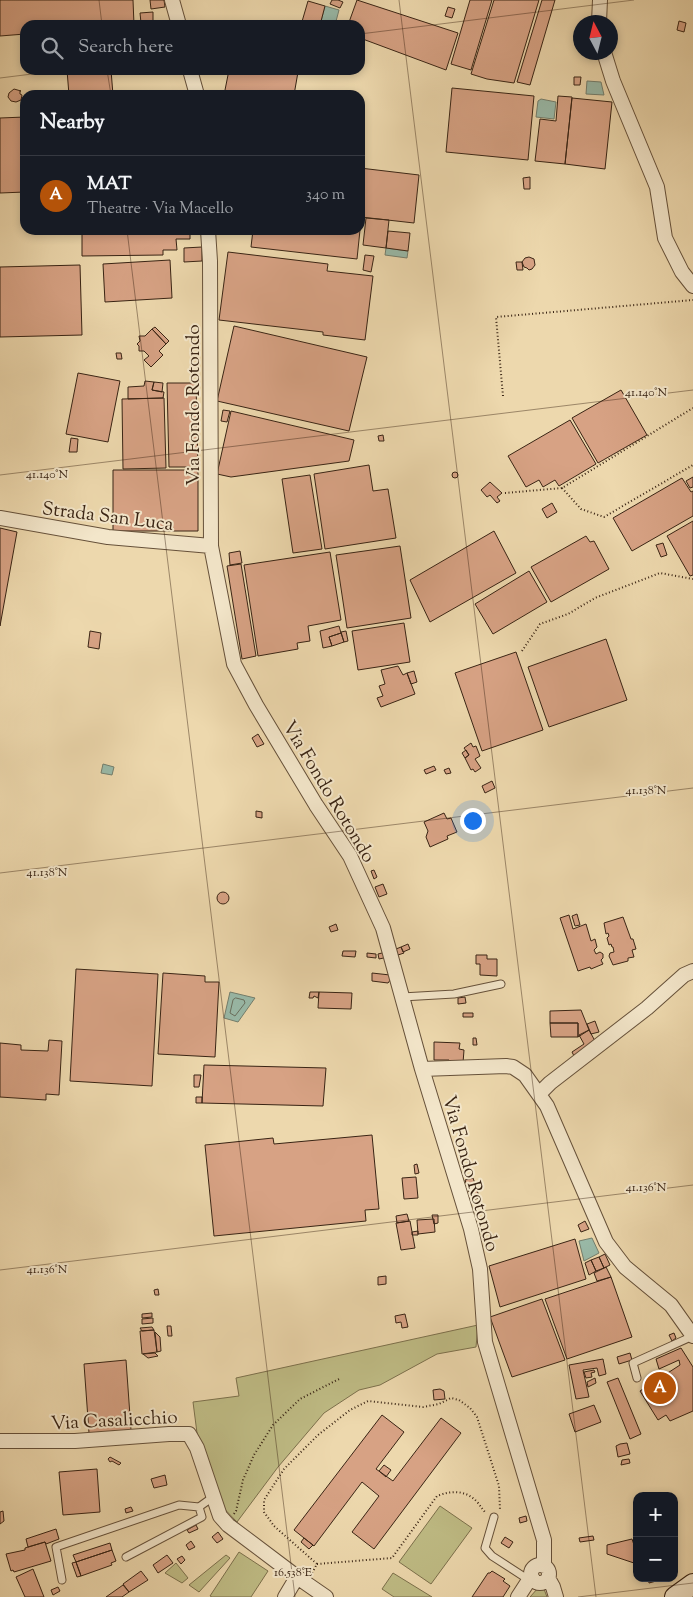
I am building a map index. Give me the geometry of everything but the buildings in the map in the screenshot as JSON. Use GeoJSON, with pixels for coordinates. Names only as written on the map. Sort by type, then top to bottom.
{"type":"FeatureCollection","features":[{"type":"Feature","properties":{"kind":"main road"},"geometry":{"type":"LineString","coordinates":[[676,1597],[693,1584]]}},
{"type":"Feature","properties":{"kind":"street"},"geometry":{"type":"LineString","coordinates":[[172,0],[178,20]]}},
{"type":"Feature","properties":{"kind":"street"},"geometry":{"type":"LineString","coordinates":[[599,15],[600,0]]}},
{"type":"Feature","properties":{"kind":"street"},"geometry":{"type":"LineString","coordinates":[[607,60],[657,187],[665,238],[682,272],[693,286]]}},
{"type":"Feature","properties":{"kind":"street"},"geometry":{"type":"LineString","coordinates":[[191,75],[196,90]]}},
{"type":"Feature","properties":{"kind":"street","name":"Via Fondo Rotondo"},"geometry":{"type":"LineString","coordinates":[[208,235],[211,546],[234,664],[316,805],[350,856],[383,928],[422,1069],[471,1228],[480,1269],[485,1342],[544,1540],[546,1572]]}},
{"type":"Feature","properties":{"kind":"street","name":"Strada San Luca"},"geometry":{"type":"LineString","coordinates":[[0,518],[108,538],[211,546]]}},
{"type":"Feature","properties":{"kind":"street"},"geometry":{"type":"LineString","coordinates":[[539,1094],[647,1008],[684,975],[693,971]]}},
{"type":"Feature","properties":{"kind":"street"},"geometry":{"type":"LineString","coordinates":[[422,1069],[510,1066],[525,1075],[547,1106],[606,1242],[625,1267],[670,1305],[693,1336]]}},
{"type":"Feature","properties":{"kind":"street","name":"Via Casalicchio"},"geometry":{"type":"LineString","coordinates":[[0,1441],[75,1441],[189,1434],[197,1448],[220,1516],[228,1525],[301,1581],[326,1597]]}},
{"type":"Feature","properties":{"kind":"street"},"geometry":{"type":"LineString","coordinates":[[518,1597],[531,1579],[533,1568],[538,1565],[546,1572],[556,1597]]}},
{"type":"Feature","properties":{"kind":"street"},"geometry":{"type":"LineString","coordinates":[[285,1597],[301,1581]]}},
{"type":"Feature","properties":{"kind":"lane"},"geometry":{"type":"LineString","coordinates":[[402,997],[454,994],[501,984]]}},
{"type":"Feature","properties":{"kind":"lane"},"geometry":{"type":"LineString","coordinates":[[637,1378],[633,1363],[693,1336]]}},
{"type":"Feature","properties":{"kind":"lane"},"geometry":{"type":"LineString","coordinates":[[62,1580],[56,1547],[179,1505],[199,1507],[213,1497]]}},
{"type":"Feature","properties":{"kind":"lane"},"geometry":{"type":"LineString","coordinates":[[126,1557],[202,1516],[199,1507]]}},
{"type":"Feature","properties":{"kind":"lane"},"geometry":{"type":"LineString","coordinates":[[494,1517],[485,1548],[492,1556],[531,1579]]}},
{"type":"Feature","properties":{"kind":"path"},"geometry":{"type":"LineString","coordinates":[[503,396],[496,317],[693,300]]}},
{"type":"Feature","properties":{"kind":"path"},"geometry":{"type":"LineString","coordinates":[[505,493],[562,488],[693,408]]}},
{"type":"Feature","properties":{"kind":"path"},"geometry":{"type":"LineString","coordinates":[[562,488],[581,509],[604,518],[693,466]]}},
{"type":"Feature","properties":{"kind":"path"},"geometry":{"type":"LineString","coordinates":[[522,651],[540,624],[568,614],[594,598],[660,573],[693,579]]}},
{"type":"Feature","properties":{"kind":"path"},"geometry":{"type":"LineString","coordinates":[[228,1525],[236,1511],[242,1480],[254,1455],[273,1425],[300,1399],[341,1378]]}},
{"type":"Feature","properties":{"kind":"path"},"geometry":{"type":"LineString","coordinates":[[301,1581],[317,1564],[392,1558],[437,1496],[448,1492],[457,1491],[468,1495],[478,1502],[484,1512],[494,1517],[500,1510],[499,1486],[477,1417],[470,1408],[459,1400],[451,1398],[440,1404],[423,1406],[368,1401],[350,1410],[318,1434],[284,1468],[264,1500],[264,1512],[274,1526],[317,1564]]}},
{"type":"Feature","properties":{"kind":"shaded area"},"geometry":{"type":"Polygon","coordinates":[[[478,1325],[476,1347],[437,1354],[380,1385],[359,1390],[324,1413],[278,1467],[237,1522],[213,1497],[189,1434],[197,1433],[193,1402],[239,1396],[236,1378],[478,1325]]]}},
{"type":"Feature","properties":{"kind":"shaded area"},"geometry":{"type":"Polygon","coordinates":[[[440,1506],[472,1528],[431,1584],[399,1562],[440,1506]]]}},
{"type":"Feature","properties":{"kind":"shaded area"},"geometry":{"type":"Polygon","coordinates":[[[239,1552],[268,1571],[251,1597],[210,1596],[239,1552]]]}},
{"type":"Feature","properties":{"kind":"shaded area"},"geometry":{"type":"Polygon","coordinates":[[[226,1555],[230,1558],[199,1592],[189,1585],[226,1555]]]}},
{"type":"Feature","properties":{"kind":"shaded area"},"geometry":{"type":"Polygon","coordinates":[[[176,1563],[188,1578],[182,1583],[165,1573],[176,1563]]]}},
{"type":"Feature","properties":{"kind":"shaded area"},"geometry":{"type":"Polygon","coordinates":[[[393,1573],[432,1597],[394,1597],[382,1589],[393,1573]]]}},
{"type":"Feature","properties":{"kind":"shaded area"},"geometry":{"type":"Polygon","coordinates":[[[538,1588],[544,1589],[547,1597],[530,1597],[538,1588]]]}},
{"type":"Feature","properties":{"kind":"water"},"geometry":{"type":"Polygon","coordinates":[[[325,6],[339,10],[336,20],[321,20],[325,6]]]}},
{"type":"Feature","properties":{"kind":"water"},"geometry":{"type":"Polygon","coordinates":[[[587,81],[601,82],[604,95],[586,94],[587,81]]]}},
{"type":"Feature","properties":{"kind":"water"},"geometry":{"type":"Polygon","coordinates":[[[541,99],[556,102],[554,119],[536,117],[538,101],[541,99]]]}},
{"type":"Feature","properties":{"kind":"water"},"geometry":{"type":"Polygon","coordinates":[[[386,248],[408,251],[407,258],[385,255],[386,248]]]}},
{"type":"Feature","properties":{"kind":"water"},"geometry":{"type":"Polygon","coordinates":[[[103,764],[114,767],[112,775],[101,773],[103,764]]]}},
{"type":"Feature","properties":{"kind":"water"},"geometry":{"type":"Polygon","coordinates":[[[230,992],[255,998],[238,1022],[224,1018],[230,992]]]}},
{"type":"Feature","properties":{"kind":"water"},"geometry":{"type":"Polygon","coordinates":[[[592,1238],[599,1253],[584,1261],[579,1241],[592,1238]]]}},
{"type":"Feature","properties":{"kind":"place","name":"MAT"},"geometry":{"type":"Point","coordinates":[660,1388]}}]}
